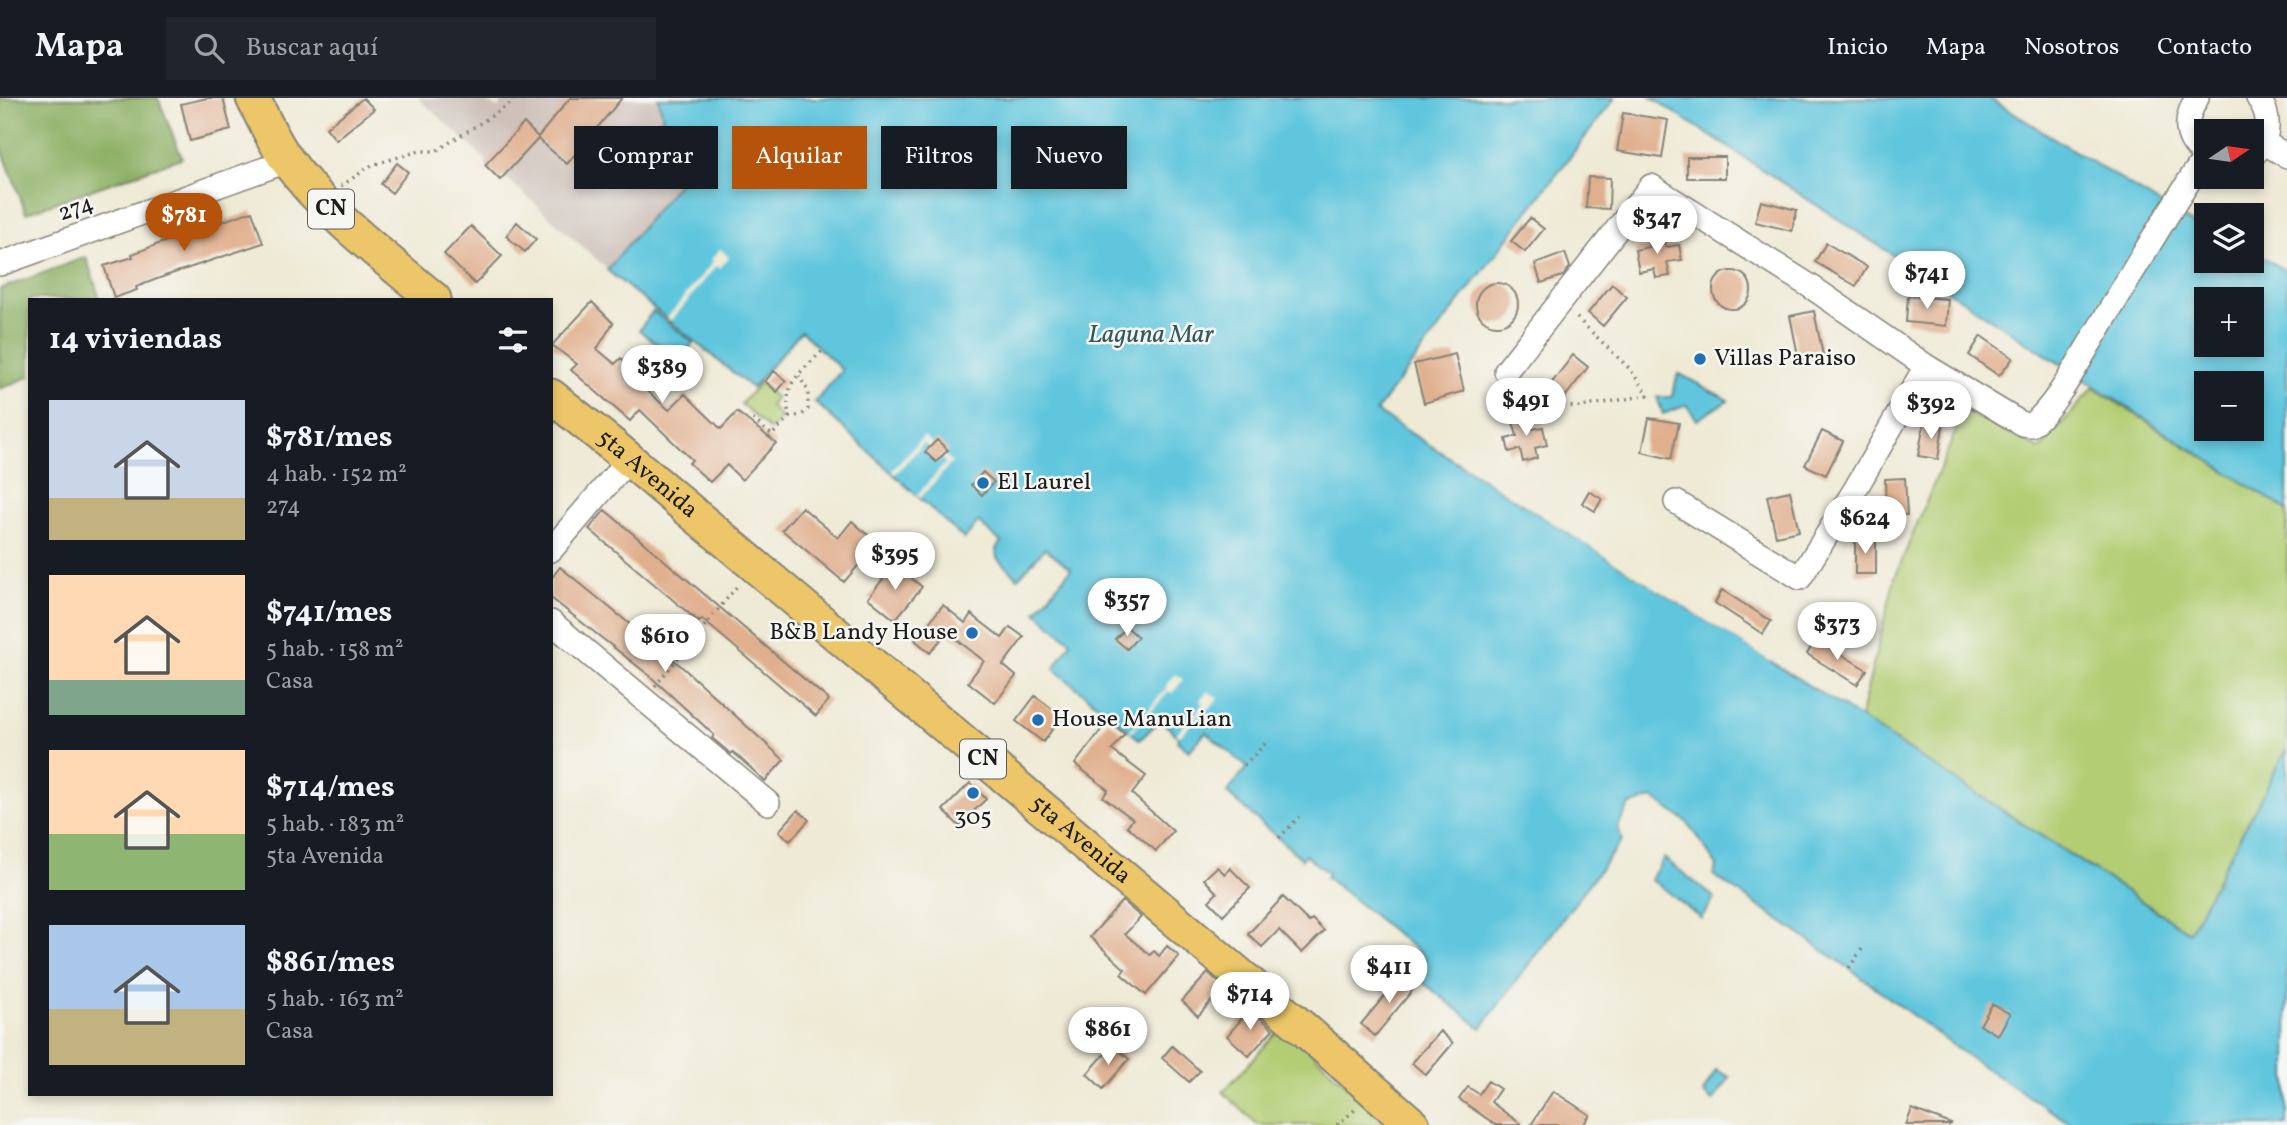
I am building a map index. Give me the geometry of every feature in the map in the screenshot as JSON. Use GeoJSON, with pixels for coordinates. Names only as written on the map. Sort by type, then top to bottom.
{"type":"FeatureCollection","features":[{"type":"Feature","properties":{"kind":"highway","name":"CN"},"geometry":{"type":"LineString","coordinates":[[253,98],[287,161],[351,229],[433,298]]}},
{"type":"Feature","properties":{"kind":"highway","name":"5ta Avenida"},"geometry":{"type":"LineString","coordinates":[[553,398],[1305,1030],[1413,1125]]}},
{"type":"Feature","properties":{"kind":"street"},"geometry":{"type":"LineString","coordinates":[[2194,146],[2189,137],[2188,124],[2190,111],[2197,98]]}},
{"type":"Feature","properties":{"kind":"street"},"geometry":{"type":"LineString","coordinates":[[2258,98],[2267,117],[2268,130],[2264,138]]}},
{"type":"Feature","properties":{"kind":"street"},"geometry":{"type":"LineString","coordinates":[[2264,150],[2287,156]]}},
{"type":"Feature","properties":{"kind":"street","name":"274"},"geometry":{"type":"LineString","coordinates":[[0,264],[287,161]]}},
{"type":"Feature","properties":{"kind":"street"},"geometry":{"type":"LineString","coordinates":[[1506,371],[1651,186],[1813,288],[1926,366],[2026,425],[2036,421],[2068,379],[2194,174]]}},
{"type":"Feature","properties":{"kind":"street"},"geometry":{"type":"LineString","coordinates":[[1676,502],[1800,578],[1856,488],[1926,366]]}},
{"type":"Feature","properties":{"kind":"street"},"geometry":{"type":"LineString","coordinates":[[553,548],[629,459]]}},
{"type":"Feature","properties":{"kind":"street"},"geometry":{"type":"LineString","coordinates":[[553,624],[768,803]]}},
{"type":"Feature","properties":{"kind":"path"},"geometry":{"type":"LineString","coordinates":[[323,200],[372,165],[419,151],[436,151],[512,103],[514,98]]}},
{"type":"Feature","properties":{"kind":"path"},"geometry":{"type":"LineString","coordinates":[[1506,371],[1529,391],[1556,406],[1581,407],[1648,395],[1630,369],[1560,302]]}},
{"type":"Feature","properties":{"kind":"path"},"geometry":{"type":"LineString","coordinates":[[789,417],[786,398],[791,384],[822,351]]}},
{"type":"Feature","properties":{"kind":"path"},"geometry":{"type":"LineString","coordinates":[[753,419],[771,437],[789,417],[802,415],[808,409],[808,391],[799,375]]}},
{"type":"Feature","properties":{"kind":"path"},"geometry":{"type":"LineString","coordinates":[[644,700],[754,567]]}},
{"type":"Feature","properties":{"kind":"path"},"geometry":{"type":"LineString","coordinates":[[1244,765],[1268,741]]}},
{"type":"Feature","properties":{"kind":"path"},"geometry":{"type":"LineString","coordinates":[[1279,838],[1299,817]]}},
{"type":"Feature","properties":{"kind":"path"},"geometry":{"type":"LineString","coordinates":[[1849,968],[1864,946]]}},
{"type":"Feature","properties":{"kind":"shaded area"},"geometry":{"type":"Polygon","coordinates":[[[418,98],[476,98],[499,108],[503,98],[658,98],[663,117],[656,123],[658,126],[574,126],[574,189],[673,189],[607,269],[418,98]]]}},
{"type":"Feature","properties":{"kind":"green space"},"geometry":{"type":"Polygon","coordinates":[[[0,98],[158,98],[182,158],[26,213],[0,144],[0,98]]]}},
{"type":"Feature","properties":{"kind":"green space"},"geometry":{"type":"Polygon","coordinates":[[[86,257],[100,298],[28,298],[28,377],[0,389],[0,289],[86,257]]]}},
{"type":"Feature","properties":{"kind":"green space"},"geometry":{"type":"Polygon","coordinates":[[[760,382],[776,398],[770,406],[782,418],[770,430],[741,404],[760,382]]]}},
{"type":"Feature","properties":{"kind":"green space"},"geometry":{"type":"Polygon","coordinates":[[[2093,388],[2287,510],[2287,749],[2189,932],[1860,718],[1895,577],[1964,411],[2040,449],[2093,388]]]}},
{"type":"Feature","properties":{"kind":"green space"},"geometry":{"type":"Polygon","coordinates":[[[1284,1025],[1388,1125],[1258,1125],[1223,1092],[1284,1025]]]}},
{"type":"Feature","properties":{"kind":"water","name":"Laguna Mar"},"geometry":{"type":"Polygon","coordinates":[[[658,98],[1615,98],[1376,411],[1860,718],[2189,932],[2287,749],[2287,1125],[2073,1125],[1970,1058],[1849,968],[1713,875],[1717,866],[1687,822],[1653,798],[1629,805],[1618,827],[1622,840],[1481,1028],[1411,973],[1425,957],[1326,877],[1328,873],[1305,855],[1302,859],[1227,793],[1247,767],[1206,732],[1189,751],[1177,741],[1179,737],[1160,720],[1140,740],[1054,669],[1071,642],[1036,612],[1071,569],[1045,548],[1018,578],[997,558],[996,549],[1001,542],[978,522],[964,539],[815,402],[842,370],[801,331],[752,388],[607,270],[673,189],[718,189],[718,126],[658,126],[656,123],[663,117],[658,98]]]}},
{"type":"Feature","properties":{"kind":"water"},"geometry":{"type":"Polygon","coordinates":[[[1652,98],[1989,98],[2194,225],[2194,273],[2264,273],[2264,258],[2287,272],[2287,510],[1652,98]]]}},
{"type":"Feature","properties":{"kind":"water"},"geometry":{"type":"Polygon","coordinates":[[[653,311],[693,343],[679,361],[639,330],[653,311]]]}},
{"type":"Feature","properties":{"kind":"water"},"geometry":{"type":"Polygon","coordinates":[[[1678,373],[1728,400],[1697,420],[1687,405],[1663,414],[1657,397],[1672,397],[1678,373]]]}},
{"type":"Feature","properties":{"kind":"water"},"geometry":{"type":"Polygon","coordinates":[[[1664,858],[1715,898],[1701,918],[1651,879],[1664,858]]]}},
{"type":"Feature","properties":{"kind":"water"},"geometry":{"type":"Polygon","coordinates":[[[1716,1070],[1730,1077],[1713,1101],[1703,1093],[1716,1070]]]}},
{"type":"Feature","properties":{"kind":"pier"},"geometry":{"type":"Polygon","coordinates":[[[720,249],[729,257],[720,268],[716,266],[671,321],[667,318],[713,262],[711,260],[720,249]]]}},
{"type":"Feature","properties":{"kind":"pier"},"geometry":{"type":"Polygon","coordinates":[[[924,436],[933,444],[937,440],[948,450],[944,455],[952,462],[920,498],[917,495],[946,463],[941,458],[936,462],[925,452],[929,448],[924,443],[895,474],[892,471],[924,436]]]}},
{"type":"Feature","properties":{"kind":"pier"},"geometry":{"type":"Polygon","coordinates":[[[1486,477],[1773,659],[1771,662],[1484,479],[1486,477]]]}},
{"type":"Feature","properties":{"kind":"pier"},"geometry":{"type":"Polygon","coordinates":[[[1176,674],[1183,680],[1172,693],[1169,691],[1131,733],[1129,731],[1176,674]]]}},
{"type":"Feature","properties":{"kind":"pier"},"geometry":{"type":"Polygon","coordinates":[[[1208,691],[1218,699],[1209,709],[1206,707],[1179,737],[1176,734],[1203,704],[1200,700],[1208,691]]]}},
{"type":"Feature","properties":{"kind":"building"},"geometry":{"type":"Polygon","coordinates":[[[207,98],[223,98],[231,130],[190,141],[181,104],[207,98]]]}},
{"type":"Feature","properties":{"kind":"building"},"geometry":{"type":"Polygon","coordinates":[[[363,98],[374,109],[336,140],[326,128],[363,98]]]}},
{"type":"Feature","properties":{"kind":"building"},"geometry":{"type":"Polygon","coordinates":[[[570,98],[622,98],[599,126],[574,126],[574,156],[567,164],[538,139],[500,180],[485,165],[524,123],[538,137],[570,98]]]}},
{"type":"Feature","properties":{"kind":"building"},"geometry":{"type":"Polygon","coordinates":[[[1623,113],[1668,120],[1662,158],[1617,151],[1623,113]]]}},
{"type":"Feature","properties":{"kind":"building"},"geometry":{"type":"Polygon","coordinates":[[[1687,157],[1725,157],[1725,178],[1687,178],[1687,157]]]}},
{"type":"Feature","properties":{"kind":"building"},"geometry":{"type":"Polygon","coordinates":[[[397,163],[408,172],[392,193],[381,184],[397,163]]]}},
{"type":"Feature","properties":{"kind":"building"},"geometry":{"type":"Polygon","coordinates":[[[1588,177],[1610,178],[1609,209],[1586,208],[1588,177]]]}},
{"type":"Feature","properties":{"kind":"building"},"geometry":{"type":"Polygon","coordinates":[[[1761,201],[1797,210],[1792,231],[1755,222],[1761,201]]]}},
{"type":"Feature","properties":{"kind":"building"},"geometry":{"type":"Polygon","coordinates":[[[252,211],[263,243],[165,276],[114,298],[104,266],[252,211]]]}},
{"type":"Feature","properties":{"kind":"building"},"geometry":{"type":"Polygon","coordinates":[[[1530,218],[1544,229],[1525,252],[1511,241],[1530,218]]]}},
{"type":"Feature","properties":{"kind":"building"},"geometry":{"type":"Polygon","coordinates":[[[517,222],[536,239],[525,252],[506,236],[517,222]]]}},
{"type":"Feature","properties":{"kind":"building"},"geometry":{"type":"Polygon","coordinates":[[[471,226],[502,256],[475,284],[444,254],[471,226]]]}},
{"type":"Feature","properties":{"kind":"building"},"geometry":{"type":"Polygon","coordinates":[[[1663,234],[1666,247],[1679,245],[1682,260],[1667,262],[1670,276],[1656,278],[1654,269],[1639,272],[1635,250],[1649,247],[1647,237],[1663,234]]]}},
{"type":"Feature","properties":{"kind":"building"},"geometry":{"type":"Polygon","coordinates":[[[1826,243],[1867,267],[1856,286],[1815,262],[1826,243]]]}},
{"type":"Feature","properties":{"kind":"building"},"geometry":{"type":"Polygon","coordinates":[[[1565,253],[1570,267],[1563,276],[1541,283],[1535,264],[1565,253]]]}},
{"type":"Feature","properties":{"kind":"building"},"geometry":{"type":"Polygon","coordinates":[[[1732,271],[1746,276],[1751,290],[1746,304],[1732,309],[1718,304],[1713,290],[1718,276],[1732,271]]]}},
{"type":"Feature","properties":{"kind":"building"},"geometry":{"type":"Polygon","coordinates":[[[1497,283],[1512,289],[1518,304],[1512,319],[1497,325],[1482,319],[1476,304],[1482,289],[1497,283]]]}},
{"type":"Feature","properties":{"kind":"building"},"geometry":{"type":"Polygon","coordinates":[[[1612,284],[1627,297],[1603,326],[1588,313],[1612,284]]]}},
{"type":"Feature","properties":{"kind":"building"},"geometry":{"type":"Polygon","coordinates":[[[1908,296],[1948,299],[1946,326],[1906,322],[1908,296]]]}},
{"type":"Feature","properties":{"kind":"building"},"geometry":{"type":"Polygon","coordinates":[[[592,302],[613,323],[597,349],[615,364],[621,358],[634,369],[629,375],[669,410],[685,394],[721,429],[737,412],[776,443],[742,480],[727,465],[710,482],[689,463],[692,460],[640,410],[630,421],[571,370],[577,364],[553,344],[592,302]]]}},
{"type":"Feature","properties":{"kind":"building"},"geometry":{"type":"Polygon","coordinates":[[[1814,311],[1823,355],[1799,360],[1790,316],[1814,311]]]}},
{"type":"Feature","properties":{"kind":"building"},"geometry":{"type":"Polygon","coordinates":[[[1981,336],[2013,358],[1999,376],[1969,355],[1981,336]]]}},
{"type":"Feature","properties":{"kind":"building"},"geometry":{"type":"Polygon","coordinates":[[[1455,354],[1464,391],[1424,403],[1414,364],[1455,354]]]}},
{"type":"Feature","properties":{"kind":"building"},"geometry":{"type":"Polygon","coordinates":[[[1573,355],[1588,367],[1565,397],[1550,385],[1573,355]]]}},
{"type":"Feature","properties":{"kind":"building"},"geometry":{"type":"Polygon","coordinates":[[[774,371],[786,381],[777,392],[765,381],[774,371]]]}},
{"type":"Feature","properties":{"kind":"building"},"geometry":{"type":"Polygon","coordinates":[[[1528,414],[1532,429],[1543,427],[1547,445],[1535,448],[1537,458],[1523,462],[1520,449],[1509,452],[1506,439],[1517,436],[1512,418],[1528,414]]]}},
{"type":"Feature","properties":{"kind":"building"},"geometry":{"type":"Polygon","coordinates":[[[1649,418],[1679,423],[1671,459],[1642,452],[1649,418]]]}},
{"type":"Feature","properties":{"kind":"building"},"geometry":{"type":"Polygon","coordinates":[[[1924,423],[1943,426],[1938,459],[1918,456],[1924,423]]]}},
{"type":"Feature","properties":{"kind":"building"},"geometry":{"type":"Polygon","coordinates":[[[1822,431],[1843,441],[1826,475],[1805,465],[1822,431]]]}},
{"type":"Feature","properties":{"kind":"building"},"geometry":{"type":"Polygon","coordinates":[[[937,440],[948,450],[936,462],[925,452],[937,440]]]}},
{"type":"Feature","properties":{"kind":"building","name":"El Laurel"},"geometry":{"type":"Polygon","coordinates":[[[983,472],[994,482],[982,495],[971,485],[983,472]]]}},
{"type":"Feature","properties":{"kind":"building"},"geometry":{"type":"Polygon","coordinates":[[[1905,478],[1907,515],[1886,515],[1885,479],[1905,478]]]}},
{"type":"Feature","properties":{"kind":"building"},"geometry":{"type":"Polygon","coordinates":[[[1589,491],[1602,499],[1595,511],[1582,503],[1589,491]]]}},
{"type":"Feature","properties":{"kind":"building"},"geometry":{"type":"Polygon","coordinates":[[[1790,491],[1799,531],[1776,536],[1767,496],[1790,491]]]}},
{"type":"Feature","properties":{"kind":"building"},"geometry":{"type":"Polygon","coordinates":[[[802,507],[838,538],[852,521],[869,536],[860,546],[868,554],[844,582],[782,530],[802,507]]]}},
{"type":"Feature","properties":{"kind":"building"},"geometry":{"type":"Polygon","coordinates":[[[605,510],[829,700],[816,716],[702,619],[699,622],[589,529],[605,510]]]}},
{"type":"Feature","properties":{"kind":"building"},"geometry":{"type":"Polygon","coordinates":[[[1855,537],[1876,538],[1876,574],[1855,574],[1855,537]]]}},
{"type":"Feature","properties":{"kind":"building"},"geometry":{"type":"Polygon","coordinates":[[[895,564],[922,587],[895,620],[868,598],[895,564]]]}},
{"type":"Feature","properties":{"kind":"building"},"geometry":{"type":"Polygon","coordinates":[[[560,567],[681,666],[784,760],[765,781],[733,752],[731,754],[650,676],[553,600],[553,576],[560,567]]]}},
{"type":"Feature","properties":{"kind":"building"},"geometry":{"type":"Polygon","coordinates":[[[1722,590],[1771,621],[1763,634],[1715,603],[1722,590]]]}},
{"type":"Feature","properties":{"kind":"building"},"geometry":{"type":"Polygon","coordinates":[[[943,605],[965,623],[971,614],[1002,638],[1010,627],[1024,637],[1003,665],[1016,676],[995,703],[968,682],[984,661],[947,632],[930,653],[915,640],[943,605]]]}},
{"type":"Feature","properties":{"kind":"building"},"geometry":{"type":"Polygon","coordinates":[[[1127,627],[1138,637],[1127,649],[1115,639],[1127,627]]]}},
{"type":"Feature","properties":{"kind":"building"},"geometry":{"type":"Polygon","coordinates":[[[1816,639],[1867,670],[1857,685],[1807,654],[1816,639]]]}},
{"type":"Feature","properties":{"kind":"building"},"geometry":{"type":"Polygon","coordinates":[[[1035,696],[1062,716],[1043,742],[1016,721],[1035,696]]]}},
{"type":"Feature","properties":{"kind":"building"},"geometry":{"type":"Polygon","coordinates":[[[1108,721],[1125,734],[1112,750],[1146,776],[1132,794],[1173,831],[1156,851],[1127,826],[1133,819],[1103,797],[1108,790],[1075,764],[1108,721]]]}},
{"type":"Feature","properties":{"kind":"building"},"geometry":{"type":"Polygon","coordinates":[[[970,783],[986,799],[959,826],[943,810],[970,783]]]}},
{"type":"Feature","properties":{"kind":"building"},"geometry":{"type":"Polygon","coordinates":[[[798,810],[809,820],[790,841],[779,831],[798,810]]]}},
{"type":"Feature","properties":{"kind":"building"},"geometry":{"type":"Polygon","coordinates":[[[1217,867],[1225,874],[1230,868],[1250,888],[1223,915],[1209,901],[1217,893],[1204,879],[1217,867]]]}},
{"type":"Feature","properties":{"kind":"building"},"geometry":{"type":"Polygon","coordinates":[[[1283,897],[1309,922],[1312,919],[1324,931],[1302,953],[1279,930],[1262,947],[1248,934],[1283,897]]]}},
{"type":"Feature","properties":{"kind":"building"},"geometry":{"type":"Polygon","coordinates":[[[1122,901],[1141,917],[1125,934],[1150,955],[1154,951],[1159,956],[1167,946],[1179,956],[1146,995],[1121,974],[1125,969],[1090,937],[1122,901]]]}},
{"type":"Feature","properties":{"kind":"building"},"geometry":{"type":"Polygon","coordinates":[[[1208,973],[1224,987],[1198,1016],[1182,1001],[1208,973]]]}},
{"type":"Feature","properties":{"kind":"building"},"geometry":{"type":"Polygon","coordinates":[[[1403,974],[1417,985],[1375,1036],[1361,1024],[1403,974]]]}},
{"type":"Feature","properties":{"kind":"building"},"geometry":{"type":"Polygon","coordinates":[[[1992,1004],[2010,1014],[1998,1035],[1980,1025],[1992,1004]]]}},
{"type":"Feature","properties":{"kind":"building"},"geometry":{"type":"Polygon","coordinates":[[[1250,1009],[1273,1029],[1249,1056],[1227,1036],[1250,1009]]]}},
{"type":"Feature","properties":{"kind":"building"},"geometry":{"type":"Polygon","coordinates":[[[1440,1031],[1453,1043],[1426,1075],[1412,1063],[1440,1031]]]}},
{"type":"Feature","properties":{"kind":"building"},"geometry":{"type":"Polygon","coordinates":[[[1113,1045],[1129,1059],[1103,1089],[1087,1074],[1113,1045]]]}},
{"type":"Feature","properties":{"kind":"building"},"geometry":{"type":"Polygon","coordinates":[[[1172,1046],[1200,1071],[1189,1082],[1162,1058],[1172,1046]]]}},
{"type":"Feature","properties":{"kind":"building"},"geometry":{"type":"Polygon","coordinates":[[[1488,1081],[1500,1089],[1491,1102],[1522,1125],[1496,1125],[1459,1099],[1468,1087],[1479,1094],[1488,1081]]]}},
{"type":"Feature","properties":{"kind":"building"},"geometry":{"type":"Polygon","coordinates":[[[1553,1091],[1590,1115],[1583,1125],[1531,1125],[1553,1091]]]}},
{"type":"Feature","properties":{"kind":"building"},"geometry":{"type":"Polygon","coordinates":[[[1912,1109],[1951,1124],[1906,1125],[1912,1109]]]}},
{"type":"Feature","properties":{"kind":"place","name":"Villas Paraiso"},"geometry":{"type":"Point","coordinates":[1700,359]}},
{"type":"Feature","properties":{"kind":"place","name":"El Laurel"},"geometry":{"type":"Point","coordinates":[983,483]}},
{"type":"Feature","properties":{"kind":"place","name":"B&B Landy House"},"geometry":{"type":"Point","coordinates":[972,633]}},
{"type":"Feature","properties":{"kind":"place","name":"House ManuLian"},"geometry":{"type":"Point","coordinates":[1038,720]}},
{"type":"Feature","properties":{"kind":"place","name":"305"},"geometry":{"type":"Point","coordinates":[973,793]}}]}
